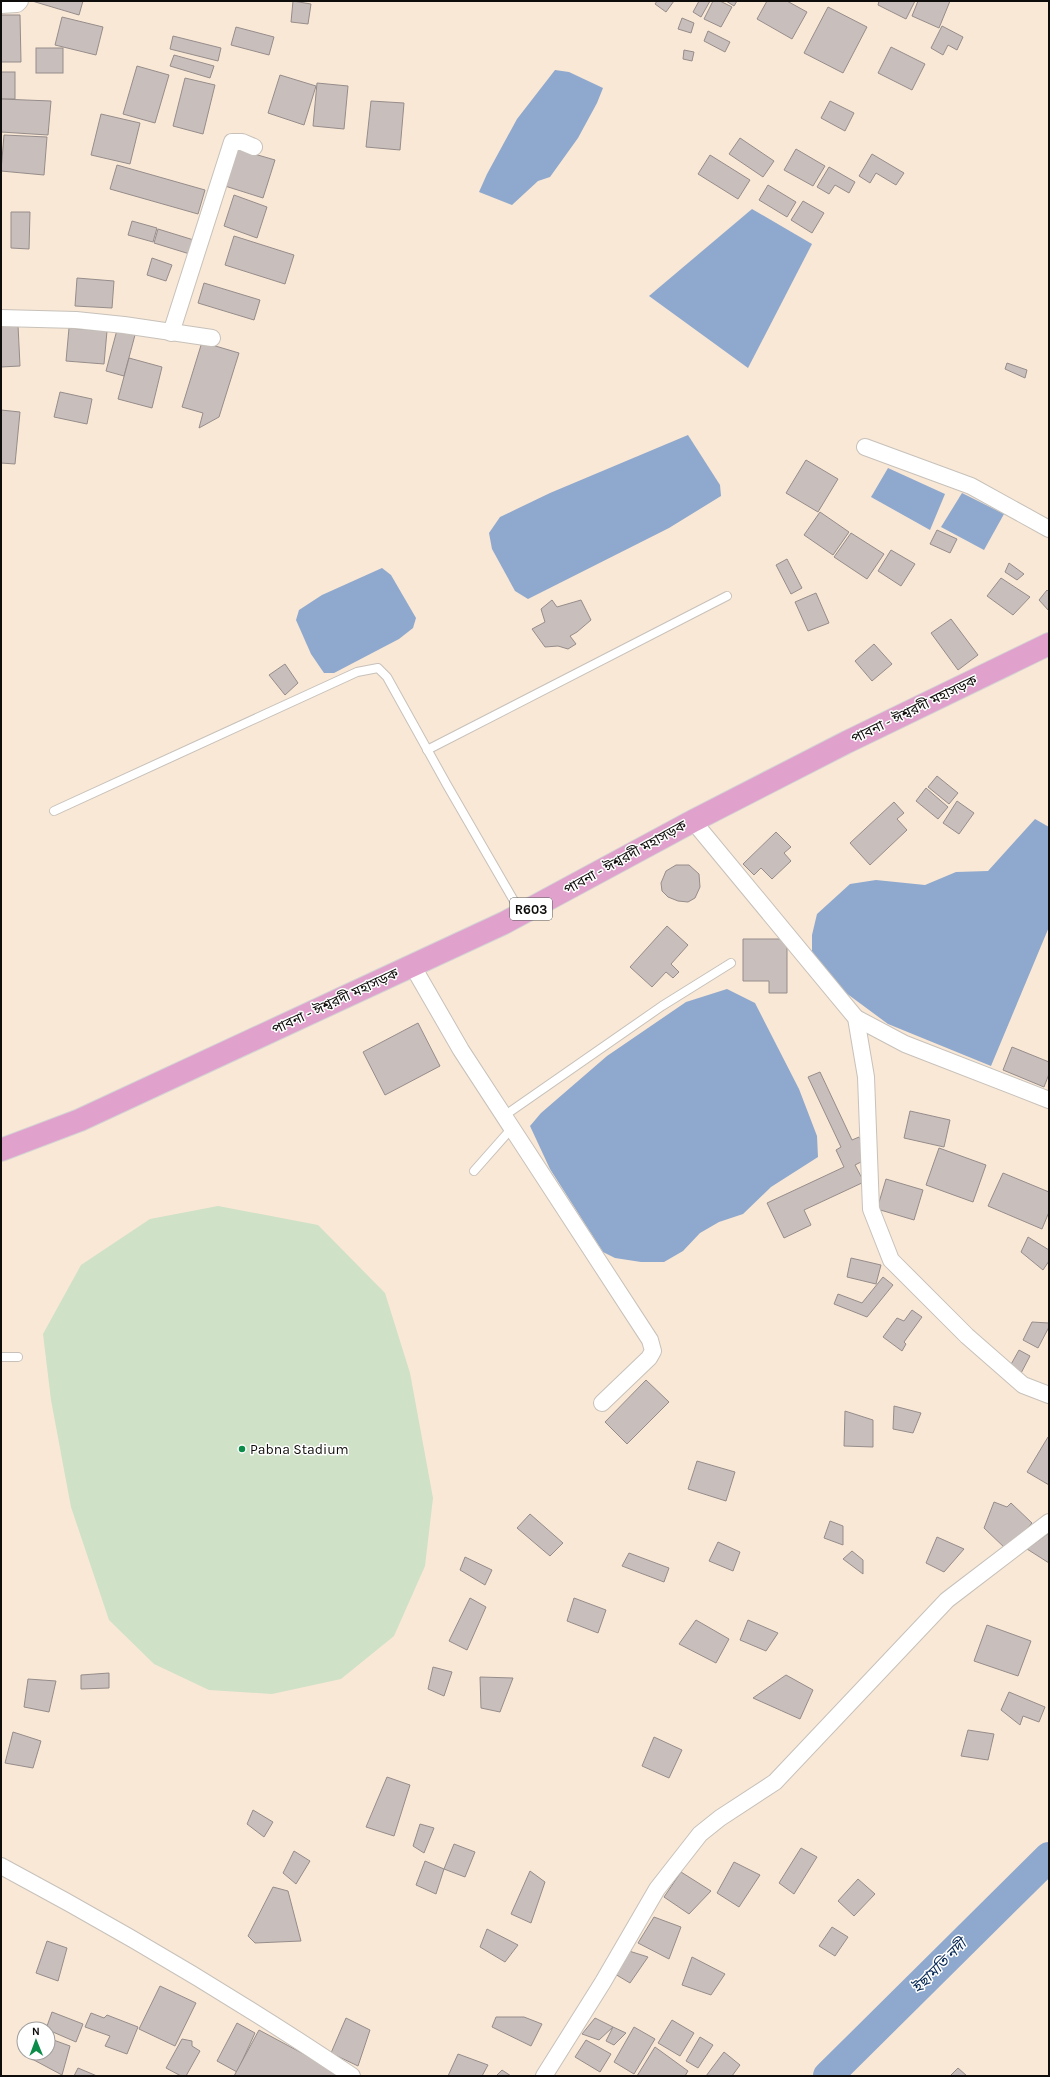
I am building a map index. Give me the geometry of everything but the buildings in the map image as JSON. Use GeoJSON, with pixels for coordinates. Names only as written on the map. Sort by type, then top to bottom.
{"type":"FeatureCollection","features":[{"type":"Feature","properties":{"kind":"main road","name":"পাবনা - ঈশ্বরদী মহাসড়ক"},"geometry":{"type":"LineString","coordinates":[[1,1150],[80,1120],[522,914],[693,820],[939,697],[1049,644]]}},
{"type":"Feature","properties":{"kind":"street"},"geometry":{"type":"LineString","coordinates":[[1,6],[12,5],[20,1]]}},
{"type":"Feature","properties":{"kind":"street"},"geometry":{"type":"LineString","coordinates":[[171,333],[232,142],[242,142],[254,147]]}},
{"type":"Feature","properties":{"kind":"street"},"geometry":{"type":"LineString","coordinates":[[1,318],[76,320],[124,325],[212,338]]}},
{"type":"Feature","properties":{"kind":"street"},"geometry":{"type":"LineString","coordinates":[[865,447],[971,486],[1049,529]]}},
{"type":"Feature","properties":{"kind":"street"},"geometry":{"type":"LineString","coordinates":[[693,820],[856,1018],[905,1044],[1049,1100]]}},
{"type":"Feature","properties":{"kind":"street"},"geometry":{"type":"LineString","coordinates":[[412,965],[461,1050],[650,1340],[653,1351],[650,1358],[602,1403]]}},
{"type":"Feature","properties":{"kind":"street"},"geometry":{"type":"LineString","coordinates":[[856,1018],[866,1077],[871,1209],[891,1260],[967,1336],[1023,1386],[1049,1395]]}},
{"type":"Feature","properties":{"kind":"street"},"geometry":{"type":"LineString","coordinates":[[544,2076],[603,1982],[658,1889],[700,1834],[720,1818],[775,1782],[947,1600],[1049,1522]]}},
{"type":"Feature","properties":{"kind":"street"},"geometry":{"type":"LineString","coordinates":[[1,1866],[63,1899],[284,2030],[352,2076]]}},
{"type":"Feature","properties":{"kind":"lane"},"geometry":{"type":"LineString","coordinates":[[427,750],[726,596]]}},
{"type":"Feature","properties":{"kind":"lane"},"geometry":{"type":"LineString","coordinates":[[54,811],[358,672],[378,668],[387,677],[427,750],[522,914]]}},
{"type":"Feature","properties":{"kind":"lane"},"geometry":{"type":"LineString","coordinates":[[474,1171],[508,1122],[662,1006],[731,963]]}},
{"type":"Feature","properties":{"kind":"lane"},"geometry":{"type":"LineString","coordinates":[[1,1357],[18,1357]]}},
{"type":"Feature","properties":{"kind":"shaded area"},"geometry":{"type":"Polygon","coordinates":[[[1,1],[1049,1],[1049,2076],[1,2076],[1,1]]]}},
{"type":"Feature","properties":{"kind":"green space","name":"Pabna Stadium"},"geometry":{"type":"Polygon","coordinates":[[[218,1206],[318,1225],[385,1293],[410,1373],[433,1498],[425,1566],[394,1636],[341,1679],[272,1694],[209,1690],[154,1664],[109,1620],[71,1507],[51,1400],[43,1334],[81,1265],[150,1219],[218,1206]]]}},
{"type":"Feature","properties":{"kind":"water"},"geometry":{"type":"Polygon","coordinates":[[[555,70],[569,72],[603,88],[597,103],[578,138],[550,177],[538,181],[512,205],[479,192],[487,174],[517,119],[555,70]]]}},
{"type":"Feature","properties":{"kind":"water"},"geometry":{"type":"Polygon","coordinates":[[[752,209],[812,244],[748,368],[649,296],[752,209]]]}},
{"type":"Feature","properties":{"kind":"water"},"geometry":{"type":"Polygon","coordinates":[[[688,435],[720,485],[721,496],[669,528],[528,599],[515,591],[492,549],[489,533],[500,517],[550,493],[688,435]]]}},
{"type":"Feature","properties":{"kind":"water"},"geometry":{"type":"Polygon","coordinates":[[[888,468],[945,494],[930,530],[871,497],[888,468]]]}},
{"type":"Feature","properties":{"kind":"water"},"geometry":{"type":"Polygon","coordinates":[[[962,493],[1004,514],[984,550],[941,527],[962,493]]]}},
{"type":"Feature","properties":{"kind":"water"},"geometry":{"type":"Polygon","coordinates":[[[382,568],[391,575],[416,618],[413,628],[399,639],[334,673],[324,673],[311,654],[296,620],[299,610],[322,595],[382,568]]]}},
{"type":"Feature","properties":{"kind":"water"},"geometry":{"type":"Polygon","coordinates":[[[1035,819],[1049,827],[1049,927],[991,1066],[888,1024],[842,990],[812,952],[812,935],[817,914],[850,884],[876,880],[925,885],[956,872],[988,871],[1035,819]]]}},
{"type":"Feature","properties":{"kind":"water"},"geometry":{"type":"Polygon","coordinates":[[[727,989],[755,1003],[799,1089],[817,1136],[818,1157],[771,1187],[743,1214],[719,1222],[700,1233],[683,1251],[664,1262],[641,1262],[615,1258],[603,1252],[550,1169],[530,1126],[541,1113],[607,1056],[686,1002],[727,989]]]}},
{"type":"Feature","properties":{"kind":"waterway","name":"ইছামতি নদী"},"geometry":{"type":"LineString","coordinates":[[828,2076],[1049,1857]]}},
{"type":"Feature","properties":{"kind":"place","name":"Pabna Stadium"},"geometry":{"type":"Point","coordinates":[242,1449]}}]}
